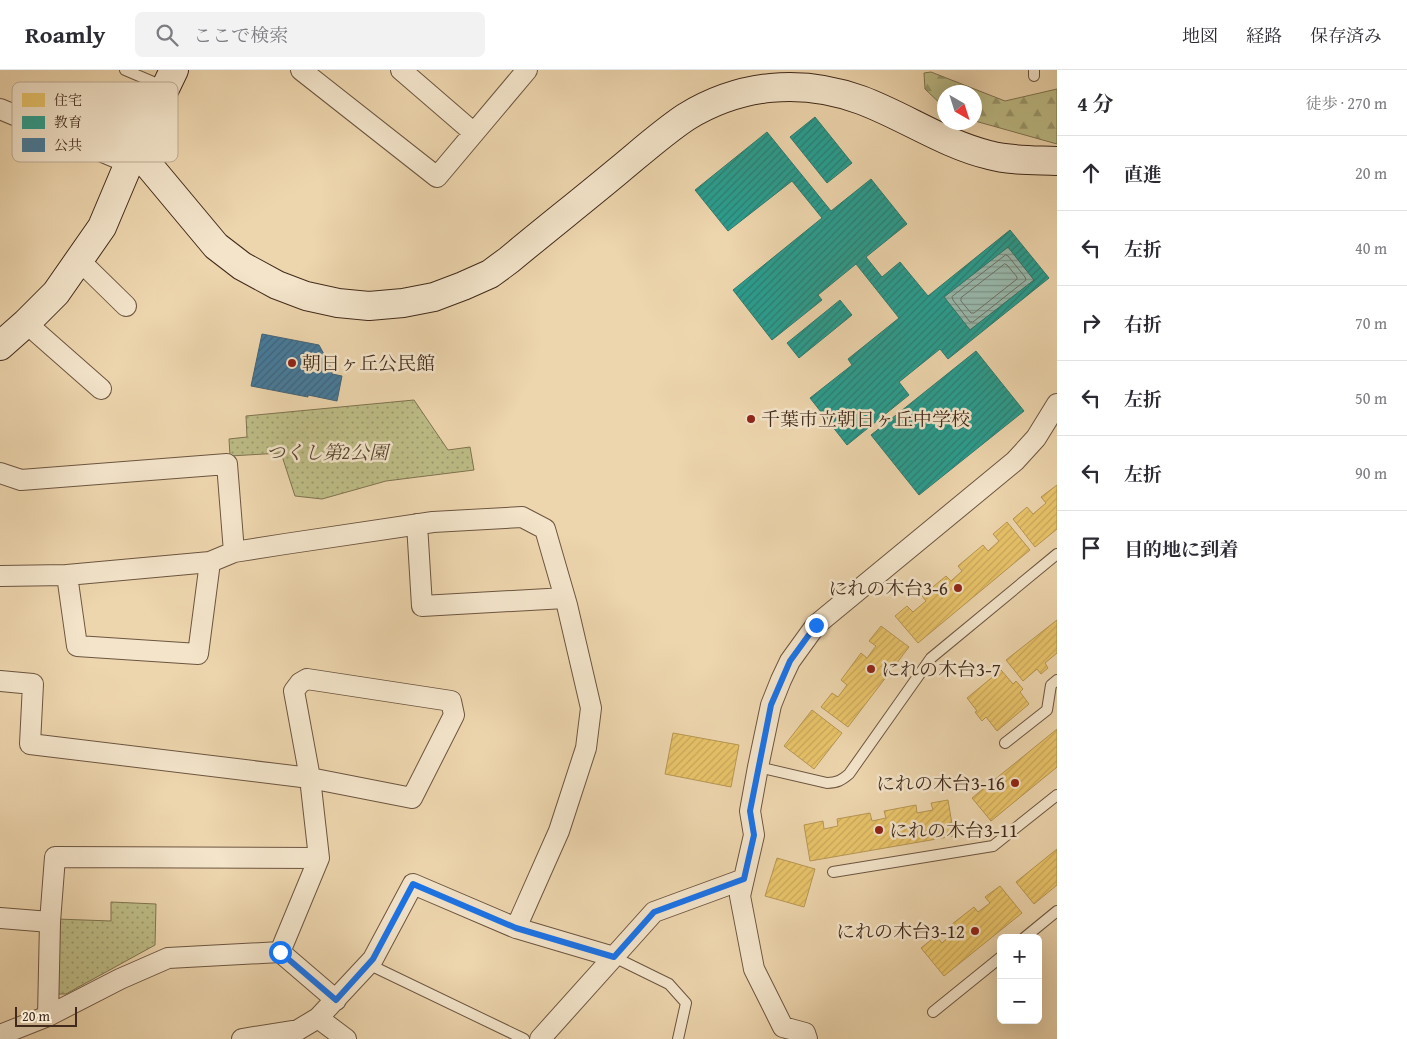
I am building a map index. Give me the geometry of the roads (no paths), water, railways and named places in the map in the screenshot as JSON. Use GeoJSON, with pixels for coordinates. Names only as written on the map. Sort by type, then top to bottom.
{"type":"FeatureCollection","features":[{"type":"Feature","properties":{"kind":"street"},"geometry":{"type":"LineString","coordinates":[[301,70],[437,177],[527,70]]}},
{"type":"Feature","properties":{"kind":"street"},"geometry":{"type":"LineString","coordinates":[[401,70],[474,133]]}},
{"type":"Feature","properties":{"kind":"street"},"geometry":{"type":"LineString","coordinates":[[138,162],[216,246],[242,266],[277,285],[306,296],[338,304],[369,306],[403,303],[434,297],[490,274],[686,118],[721,99],[758,89],[795,86],[826,90],[861,100],[965,148],[990,156],[1057,160]]}},
{"type":"Feature","properties":{"kind":"street"},"geometry":{"type":"LineString","coordinates":[[0,109],[12,113]]}},
{"type":"Feature","properties":{"kind":"street"},"geometry":{"type":"LineString","coordinates":[[0,346],[56,293],[102,227],[129,162]]}},
{"type":"Feature","properties":{"kind":"street"},"geometry":{"type":"LineString","coordinates":[[79,260],[126,306]]}},
{"type":"Feature","properties":{"kind":"street"},"geometry":{"type":"LineString","coordinates":[[26,323],[101,389]]}},
{"type":"Feature","properties":{"kind":"street"},"geometry":{"type":"LineString","coordinates":[[807,1039],[805,1033],[783,1028],[754,969],[740,896],[754,835],[750,811],[771,705],[790,661],[816,625],[1016,461],[1036,438],[1057,404]]}},
{"type":"Feature","properties":{"kind":"street"},"geometry":{"type":"LineString","coordinates":[[0,473],[21,480],[227,464],[234,552]]}},
{"type":"Feature","properties":{"kind":"street"},"geometry":{"type":"LineString","coordinates":[[0,576],[67,575],[210,562],[234,552],[416,524],[522,517],[544,529],[565,598],[591,708],[586,748],[559,831],[516,928]]}},
{"type":"Feature","properties":{"kind":"street"},"geometry":{"type":"LineString","coordinates":[[416,524],[422,606],[565,598]]}},
{"type":"Feature","properties":{"kind":"street"},"geometry":{"type":"LineString","coordinates":[[67,575],[77,646],[198,654],[210,562]]}},
{"type":"Feature","properties":{"kind":"street"},"geometry":{"type":"LineString","coordinates":[[0,681],[33,684],[30,744],[310,778],[412,798],[454,716],[451,701],[307,679],[300,683],[294,691],[310,778],[318,858],[280,952]]}},
{"type":"Feature","properties":{"kind":"street"},"geometry":{"type":"LineString","coordinates":[[48,1016],[50,922],[55,857],[318,858]]}},
{"type":"Feature","properties":{"kind":"street"},"geometry":{"type":"LineString","coordinates":[[540,1039],[654,912],[744,879]]}},
{"type":"Feature","properties":{"kind":"street"},"geometry":{"type":"LineString","coordinates":[[242,1039],[298,1030],[318,1018],[373,959],[413,884],[516,928],[614,957]]}},
{"type":"Feature","properties":{"kind":"street"},"geometry":{"type":"LineString","coordinates":[[0,918],[50,922]]}},
{"type":"Feature","properties":{"kind":"street"},"geometry":{"type":"LineString","coordinates":[[0,1035],[48,1016],[120,979],[168,958],[280,952],[336,1000]]}},
{"type":"Feature","properties":{"kind":"street"},"geometry":{"type":"LineString","coordinates":[[318,1018],[346,1039]]}},
{"type":"Feature","properties":{"kind":"lane"},"geometry":{"type":"LineString","coordinates":[[125,70],[170,79]]}},
{"type":"Feature","properties":{"kind":"lane"},"geometry":{"type":"LineString","coordinates":[[758,767],[827,783],[835,783],[842,780],[849,774],[931,658],[1057,554]]}},
{"type":"Feature","properties":{"kind":"lane"},"geometry":{"type":"LineString","coordinates":[[1005,743],[1047,710],[1051,685],[1057,680]]}},
{"type":"Feature","properties":{"kind":"lane"},"geometry":{"type":"LineString","coordinates":[[833,872],[993,846],[1057,795]]}},
{"type":"Feature","properties":{"kind":"lane"},"geometry":{"type":"LineString","coordinates":[[1029,934],[1057,911]]}},
{"type":"Feature","properties":{"kind":"lane"},"geometry":{"type":"LineString","coordinates":[[614,957],[669,984],[686,1003],[678,1039]]}},
{"type":"Feature","properties":{"kind":"lane"},"geometry":{"type":"LineString","coordinates":[[933,1012],[997,960]]}},
{"type":"Feature","properties":{"kind":"lane"},"geometry":{"type":"LineString","coordinates":[[368,964],[524,1039]]}},
{"type":"Feature","properties":{"kind":"water"},"geometry":{"type":"Polygon","coordinates":[[[1008,247],[1034,280],[970,330],[944,297],[1008,247]]]}},
{"type":"Feature","properties":{"kind":"place","name":"朝日ヶ丘公民館"},"geometry":{"type":"Point","coordinates":[292,363]}},
{"type":"Feature","properties":{"kind":"place","name":"千葉市立朝日ヶ丘中学校"},"geometry":{"type":"Point","coordinates":[751,419]}},
{"type":"Feature","properties":{"kind":"place","name":"にれの木台3-6"},"geometry":{"type":"Point","coordinates":[958,588]}},
{"type":"Feature","properties":{"kind":"place","name":"にれの木台3-7"},"geometry":{"type":"Point","coordinates":[871,669]}},
{"type":"Feature","properties":{"kind":"place","name":"にれの木台3-16"},"geometry":{"type":"Point","coordinates":[1015,783]}},
{"type":"Feature","properties":{"kind":"place","name":"にれの木台3-11"},"geometry":{"type":"Point","coordinates":[879,830]}},
{"type":"Feature","properties":{"kind":"place","name":"にれの木台3-12"},"geometry":{"type":"Point","coordinates":[975,931]}},
{"type":"Feature","properties":{"kind":"park label","name":"つくし第2公園"},"geometry":{"type":"Point","coordinates":[327,452]}}]}
